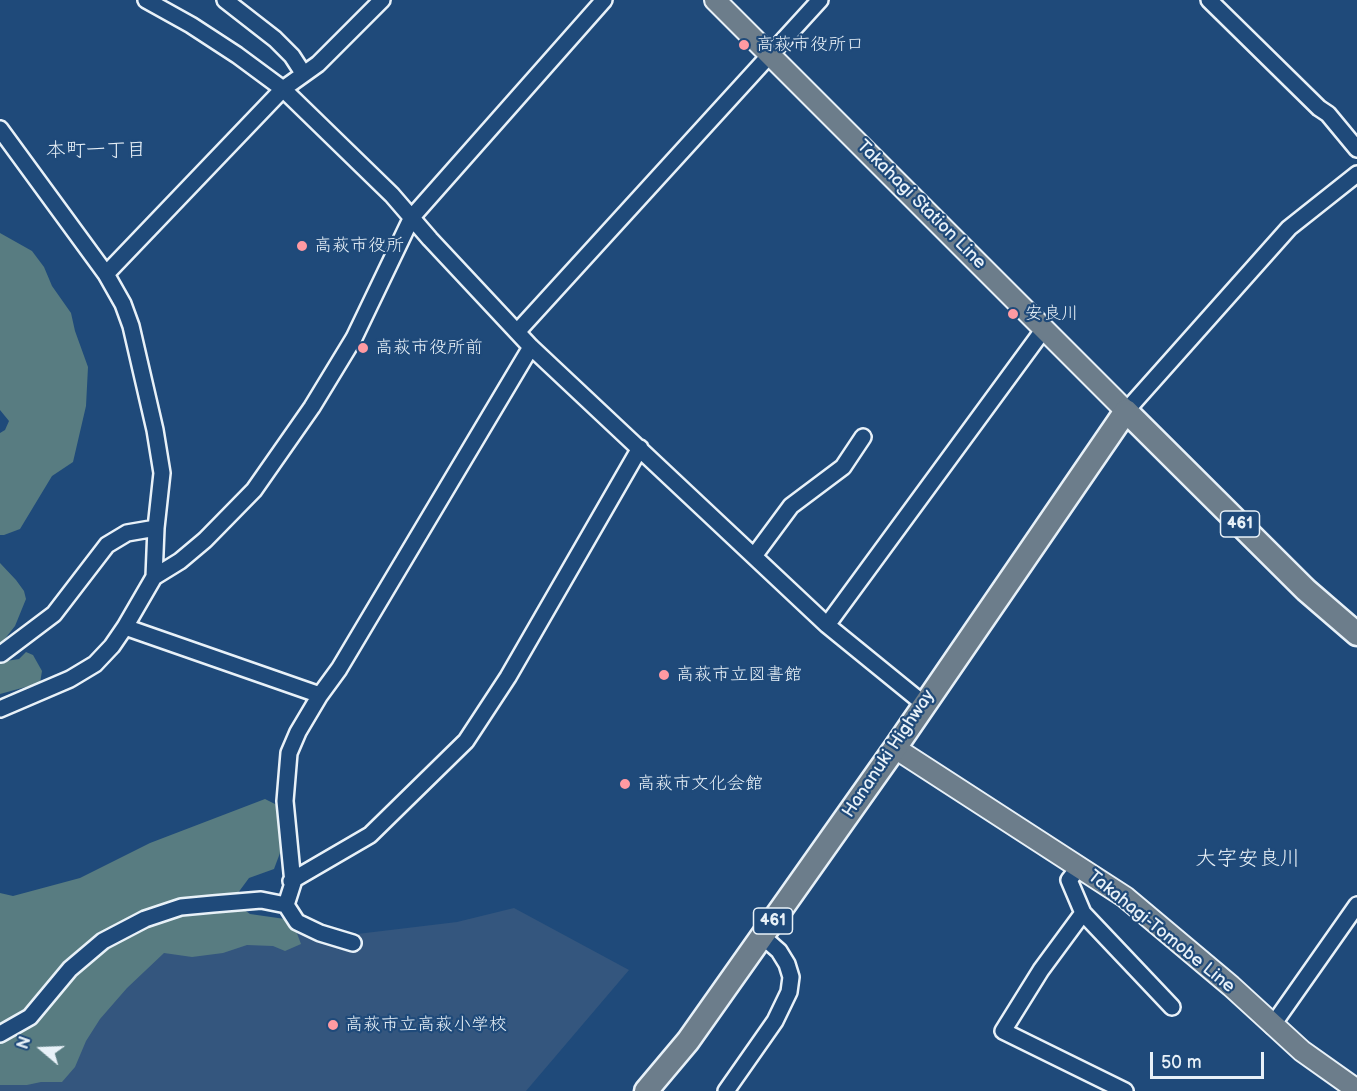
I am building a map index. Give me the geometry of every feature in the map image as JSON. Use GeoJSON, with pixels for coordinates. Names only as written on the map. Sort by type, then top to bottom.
{"type":"FeatureCollection","features":[{"type":"Feature","properties":{"kind":"highway","name":"461"},"geometry":{"type":"LineString","coordinates":[[1126,411],[1306,590],[1357,634]]}},
{"type":"Feature","properties":{"kind":"highway","name":"Hananuki Highway"},"geometry":{"type":"LineString","coordinates":[[646,1091],[688,1041],[895,748],[1126,411]]}},
{"type":"Feature","properties":{"kind":"main road","name":"Takahagi Station Line"},"geometry":{"type":"LineString","coordinates":[[715,0],[1126,411]]}},
{"type":"Feature","properties":{"kind":"main road","name":"Takahagi-Tomobe Line"},"geometry":{"type":"LineString","coordinates":[[895,748],[1125,897],[1231,986],[1272,1026],[1302,1051],[1357,1090]]}},
{"type":"Feature","properties":{"kind":"street"},"geometry":{"type":"LineString","coordinates":[[146,0],[191,25],[283,89],[392,195],[531,347],[827,625],[924,704]]}},
{"type":"Feature","properties":{"kind":"street"},"geometry":{"type":"LineString","coordinates":[[225,0],[275,39],[303,73]]}},
{"type":"Feature","properties":{"kind":"street"},"geometry":{"type":"LineString","coordinates":[[106,274],[283,89],[318,64],[382,0]]}},
{"type":"Feature","properties":{"kind":"street"},"geometry":{"type":"LineString","coordinates":[[154,577],[180,561],[229,517],[254,490],[278,457],[354,338],[412,218],[604,0]]}},
{"type":"Feature","properties":{"kind":"street"},"geometry":{"type":"LineString","coordinates":[[517,332],[819,0]]}},
{"type":"Feature","properties":{"kind":"street"},"geometry":{"type":"LineString","coordinates":[[1209,0],[1328,114],[1357,149]]}},
{"type":"Feature","properties":{"kind":"street"},"geometry":{"type":"LineString","coordinates":[[0,129],[106,274],[123,304],[131,326],[155,430],[162,473],[154,577],[125,627],[95,664],[70,680],[0,709]]}},
{"type":"Feature","properties":{"kind":"street"},"geometry":{"type":"LineString","coordinates":[[1126,411],[1289,228],[1357,174]]}},
{"type":"Feature","properties":{"kind":"street"},"geometry":{"type":"LineString","coordinates":[[827,625],[1044,329]]}},
{"type":"Feature","properties":{"kind":"street"},"geometry":{"type":"LineString","coordinates":[[286,905],[293,883],[285,801],[289,753],[298,732],[339,669],[531,347]]}},
{"type":"Feature","properties":{"kind":"street"},"geometry":{"type":"LineString","coordinates":[[754,556],[791,506],[843,467],[863,437]]}},
{"type":"Feature","properties":{"kind":"street"},"geometry":{"type":"LineString","coordinates":[[291,881],[370,835],[466,741],[508,677],[640,448]]}},
{"type":"Feature","properties":{"kind":"street"},"geometry":{"type":"LineString","coordinates":[[1,654],[54,614],[107,545],[128,533],[156,528]]}},
{"type":"Feature","properties":{"kind":"street"},"geometry":{"type":"LineString","coordinates":[[125,627],[320,695]]}},
{"type":"Feature","properties":{"kind":"street"},"geometry":{"type":"LineString","coordinates":[[1080,866],[1069,880],[1083,913],[1172,1007]]}},
{"type":"Feature","properties":{"kind":"street"},"geometry":{"type":"LineString","coordinates":[[0,1034],[30,1017],[70,969],[103,941],[145,919],[181,907],[261,900],[286,905],[297,922],[321,933],[353,942]]}},
{"type":"Feature","properties":{"kind":"street"},"geometry":{"type":"LineString","coordinates":[[1272,1026],[1357,905]]}},
{"type":"Feature","properties":{"kind":"street"},"geometry":{"type":"LineString","coordinates":[[1083,913],[1041,970],[1003,1031],[1125,1091]]}},
{"type":"Feature","properties":{"kind":"street"},"geometry":{"type":"LineString","coordinates":[[726,1091],[775,1021],[789,992],[790,977],[787,964],[779,951],[762,936]]}},
{"type":"Feature","properties":{"kind":"shaded area","name":"高萩市立高萩小学校"},"geometry":{"type":"Polygon","coordinates":[[[514,908],[629,970],[526,1091],[0,1091],[0,1079],[105,976],[248,917],[357,934],[457,922],[514,908]]]}},
{"type":"Feature","properties":{"kind":"green space"},"geometry":{"type":"Polygon","coordinates":[[[0,233],[32,251],[44,267],[52,286],[71,313],[88,367],[86,406],[73,462],[52,476],[20,529],[4,535],[0,535],[0,433],[5,430],[9,421],[0,410],[0,233]]]}},
{"type":"Feature","properties":{"kind":"green space"},"geometry":{"type":"Polygon","coordinates":[[[0,563],[24,591],[26,599],[15,626],[0,645],[0,563]]]}},
{"type":"Feature","properties":{"kind":"green space"},"geometry":{"type":"Polygon","coordinates":[[[26,652],[33,655],[42,671],[40,683],[0,694],[0,662],[19,659],[26,652]]]}},
{"type":"Feature","properties":{"kind":"green space"},"geometry":{"type":"Polygon","coordinates":[[[265,799],[279,806],[283,845],[274,869],[249,878],[232,901],[250,914],[292,920],[301,944],[285,951],[273,946],[247,945],[223,953],[192,957],[164,953],[127,988],[100,1019],[86,1041],[75,1067],[62,1082],[0,1085],[0,893],[13,896],[80,878],[150,843],[265,799]]]}},
{"type":"Feature","properties":{"kind":"place","name":"高萩市役所口"},"geometry":{"type":"Point","coordinates":[744,45]}},
{"type":"Feature","properties":{"kind":"place","name":"高萩市役所"},"geometry":{"type":"Point","coordinates":[302,246]}},
{"type":"Feature","properties":{"kind":"place","name":"安良川"},"geometry":{"type":"Point","coordinates":[1013,314]}},
{"type":"Feature","properties":{"kind":"place","name":"高萩市役所前"},"geometry":{"type":"Point","coordinates":[363,348]}},
{"type":"Feature","properties":{"kind":"place","name":"高萩市立図書館"},"geometry":{"type":"Point","coordinates":[664,675]}},
{"type":"Feature","properties":{"kind":"place","name":"高萩市文化会館"},"geometry":{"type":"Point","coordinates":[625,784]}},
{"type":"Feature","properties":{"kind":"place","name":"高萩市立高萩小学校"},"geometry":{"type":"Point","coordinates":[333,1025]}},
{"type":"Feature","properties":{"kind":"district","name":"本町一丁目"},"geometry":{"type":"Point","coordinates":[96,151]}},
{"type":"Feature","properties":{"kind":"district","name":"大字安良川"},"geometry":{"type":"Point","coordinates":[1248,860]}}]}
